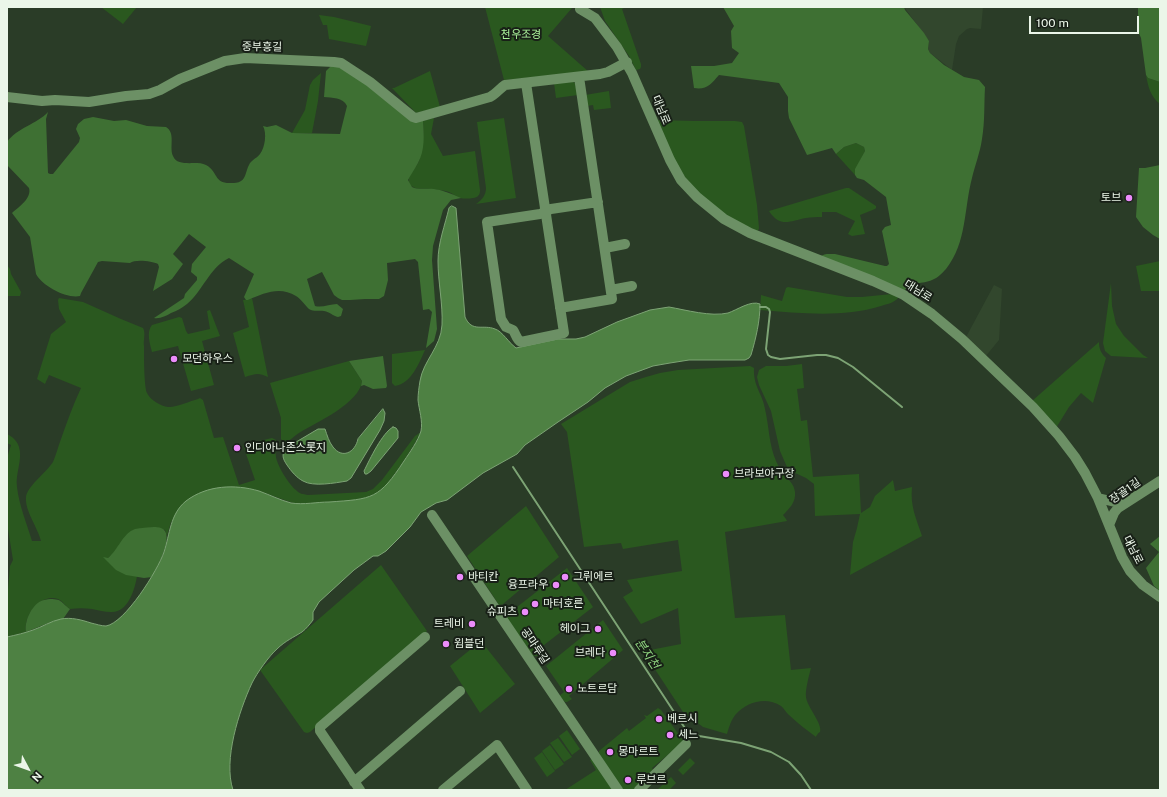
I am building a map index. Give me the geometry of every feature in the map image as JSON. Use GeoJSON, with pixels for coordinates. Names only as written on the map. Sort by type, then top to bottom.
{"type":"FeatureCollection","features":[{"type":"Feature","properties":{"kind":"street"},"geometry":{"type":"LineString","coordinates":[[595,7],[595,18]]}},
{"type":"Feature","properties":{"kind":"street"},"geometry":{"type":"LineString","coordinates":[[581,8],[595,18]]}},
{"type":"Feature","properties":{"kind":"street","name":"대남로"},"geometry":{"type":"LineString","coordinates":[[595,18],[627,62],[670,160],[681,180],[697,197],[724,218],[750,233],[904,295],[926,310],[962,339],[1033,407],[1059,436],[1085,474],[1098,498],[1122,557],[1130,571],[1143,585],[1160,597]]}},
{"type":"Feature","properties":{"kind":"street","name":"중부흥길"},"geometry":{"type":"LineString","coordinates":[[7,97],[42,101],[55,100],[89,102],[149,94],[180,79],[225,61],[245,58],[334,62],[341,64],[370,82],[416,118],[490,97],[505,85],[526,83]]}},
{"type":"Feature","properties":{"kind":"street"},"geometry":{"type":"LineString","coordinates":[[598,202],[551,209],[545,211],[540,214],[487,222],[501,319],[506,327],[513,330],[517,339],[521,342],[564,333],[545,211],[526,83],[600,74],[627,62]]}},
{"type":"Feature","properties":{"kind":"street"},"geometry":{"type":"LineString","coordinates":[[560,308],[612,300],[579,77]]}},
{"type":"Feature","properties":{"kind":"street"},"geometry":{"type":"LineString","coordinates":[[604,248],[625,244]]}},
{"type":"Feature","properties":{"kind":"street"},"geometry":{"type":"LineString","coordinates":[[611,290],[632,286]]}},
{"type":"Feature","properties":{"kind":"street","name":"장골1길"},"geometry":{"type":"LineString","coordinates":[[1109,525],[1114,513],[1127,502],[1160,481]]}},
{"type":"Feature","properties":{"kind":"street"},"geometry":{"type":"LineString","coordinates":[[1098,498],[1115,502],[1127,502]]}},
{"type":"Feature","properties":{"kind":"street","name":"공마루길"},"geometry":{"type":"LineString","coordinates":[[432,515],[618,790]]}},
{"type":"Feature","properties":{"kind":"street"},"geometry":{"type":"LineString","coordinates":[[425,636],[320,727],[320,731],[357,786],[460,691]]}},
{"type":"Feature","properties":{"kind":"street"},"geometry":{"type":"LineString","coordinates":[[639,790],[686,744]]}},
{"type":"Feature","properties":{"kind":"street"},"geometry":{"type":"LineString","coordinates":[[443,790],[497,745],[527,790]]}},
{"type":"Feature","properties":{"kind":"shaded area"},"geometry":{"type":"Polygon","coordinates":[[[723,7],[904,7],[929,41],[928,49],[930,53],[944,65],[964,77],[979,80],[985,87],[982,139],[969,189],[964,225],[958,248],[953,259],[938,277],[910,286],[904,291],[820,257],[825,254],[835,254],[887,266],[889,264],[882,231],[885,227],[891,225],[886,197],[864,180],[857,178],[855,175],[855,169],[865,151],[864,147],[856,143],[844,147],[836,154],[832,148],[807,155],[789,118],[788,97],[779,83],[719,75],[706,87],[694,88],[691,66],[714,66],[732,63],[739,53],[732,48],[731,31],[734,26],[723,7]]]}},
{"type":"Feature","properties":{"kind":"shaded area"},"geometry":{"type":"Polygon","coordinates":[[[904,7],[983,7],[981,29],[970,28],[959,36],[956,44],[952,70],[930,53],[928,49],[929,41],[904,7]]]}},
{"type":"Feature","properties":{"kind":"shaded area"},"geometry":{"type":"Polygon","coordinates":[[[1138,7],[1160,7],[1160,82],[1148,78],[1146,75],[1141,38],[1138,31],[1138,7]]]}},
{"type":"Feature","properties":{"kind":"shaded area"},"geometry":{"type":"Polygon","coordinates":[[[332,65],[336,65],[423,121],[424,137],[422,153],[408,180],[412,187],[441,190],[461,198],[451,200],[443,210],[433,246],[432,260],[437,329],[434,341],[426,348],[432,312],[429,309],[423,310],[418,262],[415,259],[387,263],[388,280],[384,296],[379,299],[342,300],[334,295],[322,272],[307,279],[315,306],[320,307],[337,304],[343,309],[341,316],[338,317],[326,312],[311,310],[298,297],[284,291],[272,292],[246,300],[244,297],[254,274],[229,258],[216,268],[198,293],[187,304],[165,316],[154,318],[184,298],[185,294],[197,280],[197,277],[191,272],[192,264],[206,247],[189,234],[173,254],[183,264],[172,279],[153,291],[159,267],[158,264],[148,261],[136,261],[130,263],[98,262],[80,296],[68,296],[62,294],[55,291],[39,279],[36,274],[30,237],[12,213],[27,199],[29,195],[29,188],[7,165],[7,142],[16,133],[38,120],[48,112],[46,119],[48,173],[53,174],[79,142],[80,138],[76,129],[78,124],[84,119],[93,117],[114,121],[126,120],[147,126],[166,127],[172,136],[172,152],[175,160],[183,163],[197,163],[206,165],[222,182],[237,183],[243,180],[250,163],[262,151],[265,136],[263,126],[267,127],[276,125],[292,133],[340,134],[347,106],[340,99],[324,97],[326,71],[332,65]]]}},
{"type":"Feature","properties":{"kind":"shaded area"},"geometry":{"type":"Polygon","coordinates":[[[1160,165],[1160,239],[1143,227],[1136,217],[1139,168],[1160,165]]]}},
{"type":"Feature","properties":{"kind":"shaded area"},"geometry":{"type":"Polygon","coordinates":[[[452,206],[456,208],[465,317],[474,327],[498,330],[516,348],[558,339],[576,339],[585,337],[617,322],[650,310],[669,307],[698,313],[721,314],[728,313],[748,304],[756,303],[760,304],[759,317],[751,355],[745,360],[689,360],[670,363],[653,366],[626,376],[605,388],[588,402],[525,445],[517,454],[483,473],[447,500],[436,503],[421,512],[410,527],[386,551],[378,556],[373,556],[354,570],[319,602],[313,612],[313,620],[308,626],[302,632],[280,646],[270,656],[260,670],[247,694],[234,736],[230,765],[230,778],[233,790],[7,790],[7,637],[30,631],[65,618],[76,619],[104,626],[114,623],[140,595],[155,571],[164,552],[171,525],[181,506],[186,501],[203,492],[221,487],[240,487],[259,491],[296,504],[356,500],[374,495],[388,483],[395,474],[414,446],[421,431],[418,400],[419,388],[422,374],[441,333],[442,317],[438,254],[449,208],[452,206]]]}},
{"type":"Feature","properties":{"kind":"shaded area"},"geometry":{"type":"Polygon","coordinates":[[[994,285],[1002,289],[999,340],[985,357],[965,339],[994,285]]]}},
{"type":"Feature","properties":{"kind":"shaded area"},"geometry":{"type":"Polygon","coordinates":[[[383,356],[386,388],[373,389],[364,385],[361,386],[362,381],[349,361],[383,356]]]}},
{"type":"Feature","properties":{"kind":"shaded area"},"geometry":{"type":"Polygon","coordinates":[[[383,409],[385,413],[384,421],[380,430],[351,478],[347,481],[324,484],[307,483],[296,476],[284,461],[283,455],[286,448],[318,429],[325,429],[330,443],[337,451],[340,453],[348,453],[354,448],[358,439],[383,409]]]}},
{"type":"Feature","properties":{"kind":"shaded area"},"geometry":{"type":"Polygon","coordinates":[[[393,427],[398,431],[398,438],[371,471],[365,474],[364,471],[377,447],[389,430],[393,427]]]}},
{"type":"Feature","properties":{"kind":"shaded area"},"geometry":{"type":"Polygon","coordinates":[[[154,527],[161,528],[165,531],[167,536],[164,551],[152,577],[144,578],[126,575],[116,570],[103,557],[108,558],[112,555],[127,534],[131,531],[135,529],[154,527]]]}},
{"type":"Feature","properties":{"kind":"shaded area"},"geometry":{"type":"Polygon","coordinates":[[[1160,536],[1160,591],[1154,586],[1146,568],[1159,552],[1150,544],[1160,536]]]}},
{"type":"Feature","properties":{"kind":"shaded area"},"geometry":{"type":"Polygon","coordinates":[[[50,599],[60,601],[70,609],[63,619],[26,632],[27,619],[31,610],[37,603],[50,599]]]}},
{"type":"Feature","properties":{"kind":"green space"},"geometry":{"type":"Polygon","coordinates":[[[101,7],[137,7],[123,24],[101,7]]]}},
{"type":"Feature","properties":{"kind":"green space","name":"천우조경"},"geometry":{"type":"Polygon","coordinates":[[[485,7],[571,7],[572,8],[548,36],[589,72],[504,80],[485,7]]]}},
{"type":"Feature","properties":{"kind":"green space"},"geometry":{"type":"Polygon","coordinates":[[[600,7],[626,7],[622,9],[641,64],[640,69],[636,70],[629,56],[605,21],[600,7]]]}},
{"type":"Feature","properties":{"kind":"green space"},"geometry":{"type":"Polygon","coordinates":[[[319,15],[371,26],[366,46],[329,39],[327,25],[323,25],[319,15]]]}},
{"type":"Feature","properties":{"kind":"green space"},"geometry":{"type":"Polygon","coordinates":[[[430,71],[440,107],[416,113],[392,88],[430,71]]]}},
{"type":"Feature","properties":{"kind":"green space"},"geometry":{"type":"Polygon","coordinates":[[[321,73],[312,133],[292,133],[305,110],[310,85],[321,73]]]}},
{"type":"Feature","properties":{"kind":"green space"},"geometry":{"type":"Polygon","coordinates":[[[1146,75],[1148,78],[1160,82],[1160,104],[1152,94],[1146,75]]]}},
{"type":"Feature","properties":{"kind":"green space"},"geometry":{"type":"Polygon","coordinates":[[[554,83],[575,83],[578,95],[556,98],[554,83]]]}},
{"type":"Feature","properties":{"kind":"green space"},"geometry":{"type":"Polygon","coordinates":[[[609,91],[611,108],[594,110],[593,105],[587,106],[585,95],[609,91]]]}},
{"type":"Feature","properties":{"kind":"green space"},"geometry":{"type":"Polygon","coordinates":[[[434,118],[431,134],[443,156],[475,151],[480,190],[477,197],[464,199],[447,191],[415,188],[410,185],[409,177],[419,161],[423,136],[423,121],[434,118]]]}},
{"type":"Feature","properties":{"kind":"green space"},"geometry":{"type":"Polygon","coordinates":[[[504,118],[516,198],[476,204],[483,197],[486,188],[477,122],[504,118]]]}},
{"type":"Feature","properties":{"kind":"green space"},"geometry":{"type":"Polygon","coordinates":[[[656,120],[742,122],[744,126],[757,205],[758,231],[736,223],[706,202],[677,168],[656,120]]]}},
{"type":"Feature","properties":{"kind":"green space"},"geometry":{"type":"Polygon","coordinates":[[[856,143],[864,147],[865,151],[856,169],[855,175],[836,154],[844,147],[856,143]]]}},
{"type":"Feature","properties":{"kind":"green space"},"geometry":{"type":"Polygon","coordinates":[[[849,188],[876,206],[875,209],[860,215],[865,234],[852,236],[848,234],[855,221],[836,212],[822,212],[822,217],[786,222],[777,220],[769,211],[849,188]]]}},
{"type":"Feature","properties":{"kind":"green space"},"geometry":{"type":"Polygon","coordinates":[[[1160,261],[1160,291],[1141,291],[1136,266],[1160,261]]]}},
{"type":"Feature","properties":{"kind":"green space"},"geometry":{"type":"Polygon","coordinates":[[[7,265],[21,292],[20,296],[7,296],[7,265]]]}},
{"type":"Feature","properties":{"kind":"green space"},"geometry":{"type":"Polygon","coordinates":[[[1111,283],[1112,306],[1116,324],[1124,336],[1148,358],[1111,356],[1105,351],[1103,343],[1111,283]]]}},
{"type":"Feature","properties":{"kind":"green space"},"geometry":{"type":"Polygon","coordinates":[[[788,287],[847,297],[892,294],[898,298],[888,304],[866,310],[851,312],[821,314],[760,310],[761,295],[782,301],[786,288],[788,287]]]}},
{"type":"Feature","properties":{"kind":"green space"},"geometry":{"type":"Polygon","coordinates":[[[59,298],[83,302],[143,328],[145,378],[148,396],[156,402],[168,407],[200,398],[203,400],[214,438],[223,437],[239,485],[255,480],[243,445],[272,438],[276,440],[277,461],[281,470],[293,487],[301,494],[308,495],[366,492],[373,489],[382,480],[415,436],[421,432],[399,468],[385,487],[376,494],[365,498],[349,501],[302,504],[293,503],[246,488],[220,487],[209,490],[171,522],[167,536],[165,530],[154,527],[133,530],[108,558],[137,576],[130,599],[122,609],[106,612],[87,608],[70,609],[58,599],[45,599],[34,607],[30,613],[27,619],[26,632],[7,637],[8,589],[10,566],[13,560],[7,523],[7,458],[11,445],[7,443],[7,434],[16,441],[20,452],[17,482],[19,501],[23,514],[32,541],[41,541],[26,503],[27,494],[29,489],[53,462],[81,388],[49,375],[45,384],[37,379],[51,334],[66,322],[59,309],[59,298]]]}},
{"type":"Feature","properties":{"kind":"green space"},"geometry":{"type":"Polygon","coordinates":[[[252,298],[268,377],[262,374],[256,374],[245,377],[233,333],[249,327],[243,300],[252,298]]]}},
{"type":"Feature","properties":{"kind":"green space"},"geometry":{"type":"Polygon","coordinates":[[[210,310],[220,336],[202,341],[214,385],[191,391],[178,346],[152,352],[149,331],[152,325],[179,317],[182,318],[188,334],[210,329],[207,311],[210,310]]]}},
{"type":"Feature","properties":{"kind":"green space"},"geometry":{"type":"Polygon","coordinates":[[[1099,342],[1099,347],[1106,358],[1093,403],[1081,393],[1069,407],[1056,428],[1032,401],[1099,342]]]}},
{"type":"Feature","properties":{"kind":"green space"},"geometry":{"type":"Polygon","coordinates":[[[425,350],[410,377],[401,384],[395,386],[392,383],[392,354],[425,350]]]}},
{"type":"Feature","properties":{"kind":"green space"},"geometry":{"type":"Polygon","coordinates":[[[349,361],[362,381],[354,397],[326,418],[284,443],[281,439],[281,418],[270,383],[349,361]]]}},
{"type":"Feature","properties":{"kind":"green space"},"geometry":{"type":"Polygon","coordinates":[[[802,364],[804,388],[797,389],[801,421],[807,420],[813,477],[859,474],[861,513],[870,507],[875,496],[893,480],[895,491],[912,487],[913,506],[922,536],[850,575],[853,542],[860,514],[815,516],[814,484],[787,467],[780,451],[771,411],[757,377],[759,370],[766,366],[802,364]]]}},
{"type":"Feature","properties":{"kind":"green space"},"geometry":{"type":"Polygon","coordinates":[[[750,366],[754,368],[755,380],[764,404],[770,442],[776,461],[793,486],[795,499],[783,515],[787,521],[725,532],[735,618],[785,615],[791,670],[811,668],[806,697],[820,729],[820,732],[816,737],[795,721],[781,706],[769,701],[757,702],[740,710],[729,726],[727,734],[703,727],[683,712],[641,648],[650,650],[681,644],[678,608],[641,624],[623,597],[633,591],[627,580],[682,571],[678,540],[623,549],[621,543],[584,547],[567,432],[561,424],[630,382],[646,377],[678,370],[750,366]]]}},
{"type":"Feature","properties":{"kind":"green space"},"geometry":{"type":"Polygon","coordinates":[[[526,506],[559,557],[503,604],[499,605],[467,556],[526,506]]]}},
{"type":"Feature","properties":{"kind":"green space"},"geometry":{"type":"Polygon","coordinates":[[[381,565],[427,631],[310,732],[304,732],[260,670],[381,565]]]}},
{"type":"Feature","properties":{"kind":"green space"},"geometry":{"type":"Polygon","coordinates":[[[567,568],[593,607],[535,652],[538,656],[533,656],[504,614],[504,610],[508,614],[567,568]]]}},
{"type":"Feature","properties":{"kind":"green space"},"geometry":{"type":"Polygon","coordinates":[[[603,620],[623,650],[569,696],[572,699],[565,702],[559,696],[564,692],[546,666],[603,620]]]}},
{"type":"Feature","properties":{"kind":"green space"},"geometry":{"type":"Polygon","coordinates":[[[481,641],[515,684],[480,713],[450,666],[481,641]]]}},
{"type":"Feature","properties":{"kind":"green space"},"geometry":{"type":"Polygon","coordinates":[[[658,708],[683,741],[652,768],[654,771],[635,790],[622,790],[599,751],[627,728],[629,731],[646,718],[644,715],[647,716],[658,708]]]}},
{"type":"Feature","properties":{"kind":"green space"},"geometry":{"type":"Polygon","coordinates":[[[567,730],[580,749],[572,755],[559,736],[567,730]]]}},
{"type":"Feature","properties":{"kind":"green space"},"geometry":{"type":"Polygon","coordinates":[[[558,738],[572,757],[564,762],[550,743],[558,738]]]}},
{"type":"Feature","properties":{"kind":"green space"},"geometry":{"type":"Polygon","coordinates":[[[550,745],[564,764],[555,770],[542,751],[550,745]]]}},
{"type":"Feature","properties":{"kind":"green space"},"geometry":{"type":"Polygon","coordinates":[[[542,752],[555,771],[547,777],[534,758],[542,752]]]}},
{"type":"Feature","properties":{"kind":"green space"},"geometry":{"type":"Polygon","coordinates":[[[593,758],[613,790],[565,790],[596,770],[590,760],[593,758]]]}},
{"type":"Feature","properties":{"kind":"green space"},"geometry":{"type":"Polygon","coordinates":[[[690,758],[695,763],[683,775],[678,770],[690,758]]]}},
{"type":"Feature","properties":{"kind":"green space"},"geometry":{"type":"Polygon","coordinates":[[[671,777],[676,783],[669,790],[658,789],[671,777]]]}},
{"type":"Feature","properties":{"kind":"waterway"},"geometry":{"type":"LineString","coordinates":[[760,307],[766,307],[770,312],[766,349],[768,355],[780,359],[817,355],[826,355],[838,358],[853,367],[902,407]]}},
{"type":"Feature","properties":{"kind":"waterway","name":"분지천"},"geometry":{"type":"LineString","coordinates":[[513,467],[687,731],[699,736],[741,743],[771,752],[789,762],[801,775],[811,790]]}},
{"type":"Feature","properties":{"kind":"place","name":"토브"},"geometry":{"type":"Point","coordinates":[1129,198]}},
{"type":"Feature","properties":{"kind":"place","name":"모던하우스"},"geometry":{"type":"Point","coordinates":[174,359]}},
{"type":"Feature","properties":{"kind":"place","name":"인디아나존스롯지"},"geometry":{"type":"Point","coordinates":[237,448]}},
{"type":"Feature","properties":{"kind":"place","name":"브라보야구장"},"geometry":{"type":"Point","coordinates":[726,474]}},
{"type":"Feature","properties":{"kind":"place","name":"바티칸"},"geometry":{"type":"Point","coordinates":[460,577]}},
{"type":"Feature","properties":{"kind":"place","name":"그뤼에르"},"geometry":{"type":"Point","coordinates":[565,577]}},
{"type":"Feature","properties":{"kind":"place","name":"융프라우"},"geometry":{"type":"Point","coordinates":[556,585]}},
{"type":"Feature","properties":{"kind":"place","name":"마터호른"},"geometry":{"type":"Point","coordinates":[535,604]}},
{"type":"Feature","properties":{"kind":"place","name":"슈피츠"},"geometry":{"type":"Point","coordinates":[525,612]}},
{"type":"Feature","properties":{"kind":"place","name":"트레비"},"geometry":{"type":"Point","coordinates":[472,624]}},
{"type":"Feature","properties":{"kind":"place","name":"헤이그"},"geometry":{"type":"Point","coordinates":[598,629]}},
{"type":"Feature","properties":{"kind":"place","name":"윔블던"},"geometry":{"type":"Point","coordinates":[446,644]}},
{"type":"Feature","properties":{"kind":"place","name":"브레다"},"geometry":{"type":"Point","coordinates":[613,653]}},
{"type":"Feature","properties":{"kind":"place","name":"노트르담"},"geometry":{"type":"Point","coordinates":[569,689]}},
{"type":"Feature","properties":{"kind":"place","name":"베르시"},"geometry":{"type":"Point","coordinates":[659,719]}},
{"type":"Feature","properties":{"kind":"place","name":"세느"},"geometry":{"type":"Point","coordinates":[670,735]}},
{"type":"Feature","properties":{"kind":"place","name":"몽마르트"},"geometry":{"type":"Point","coordinates":[610,752]}},
{"type":"Feature","properties":{"kind":"place","name":"루브르"},"geometry":{"type":"Point","coordinates":[628,780]}}]}
